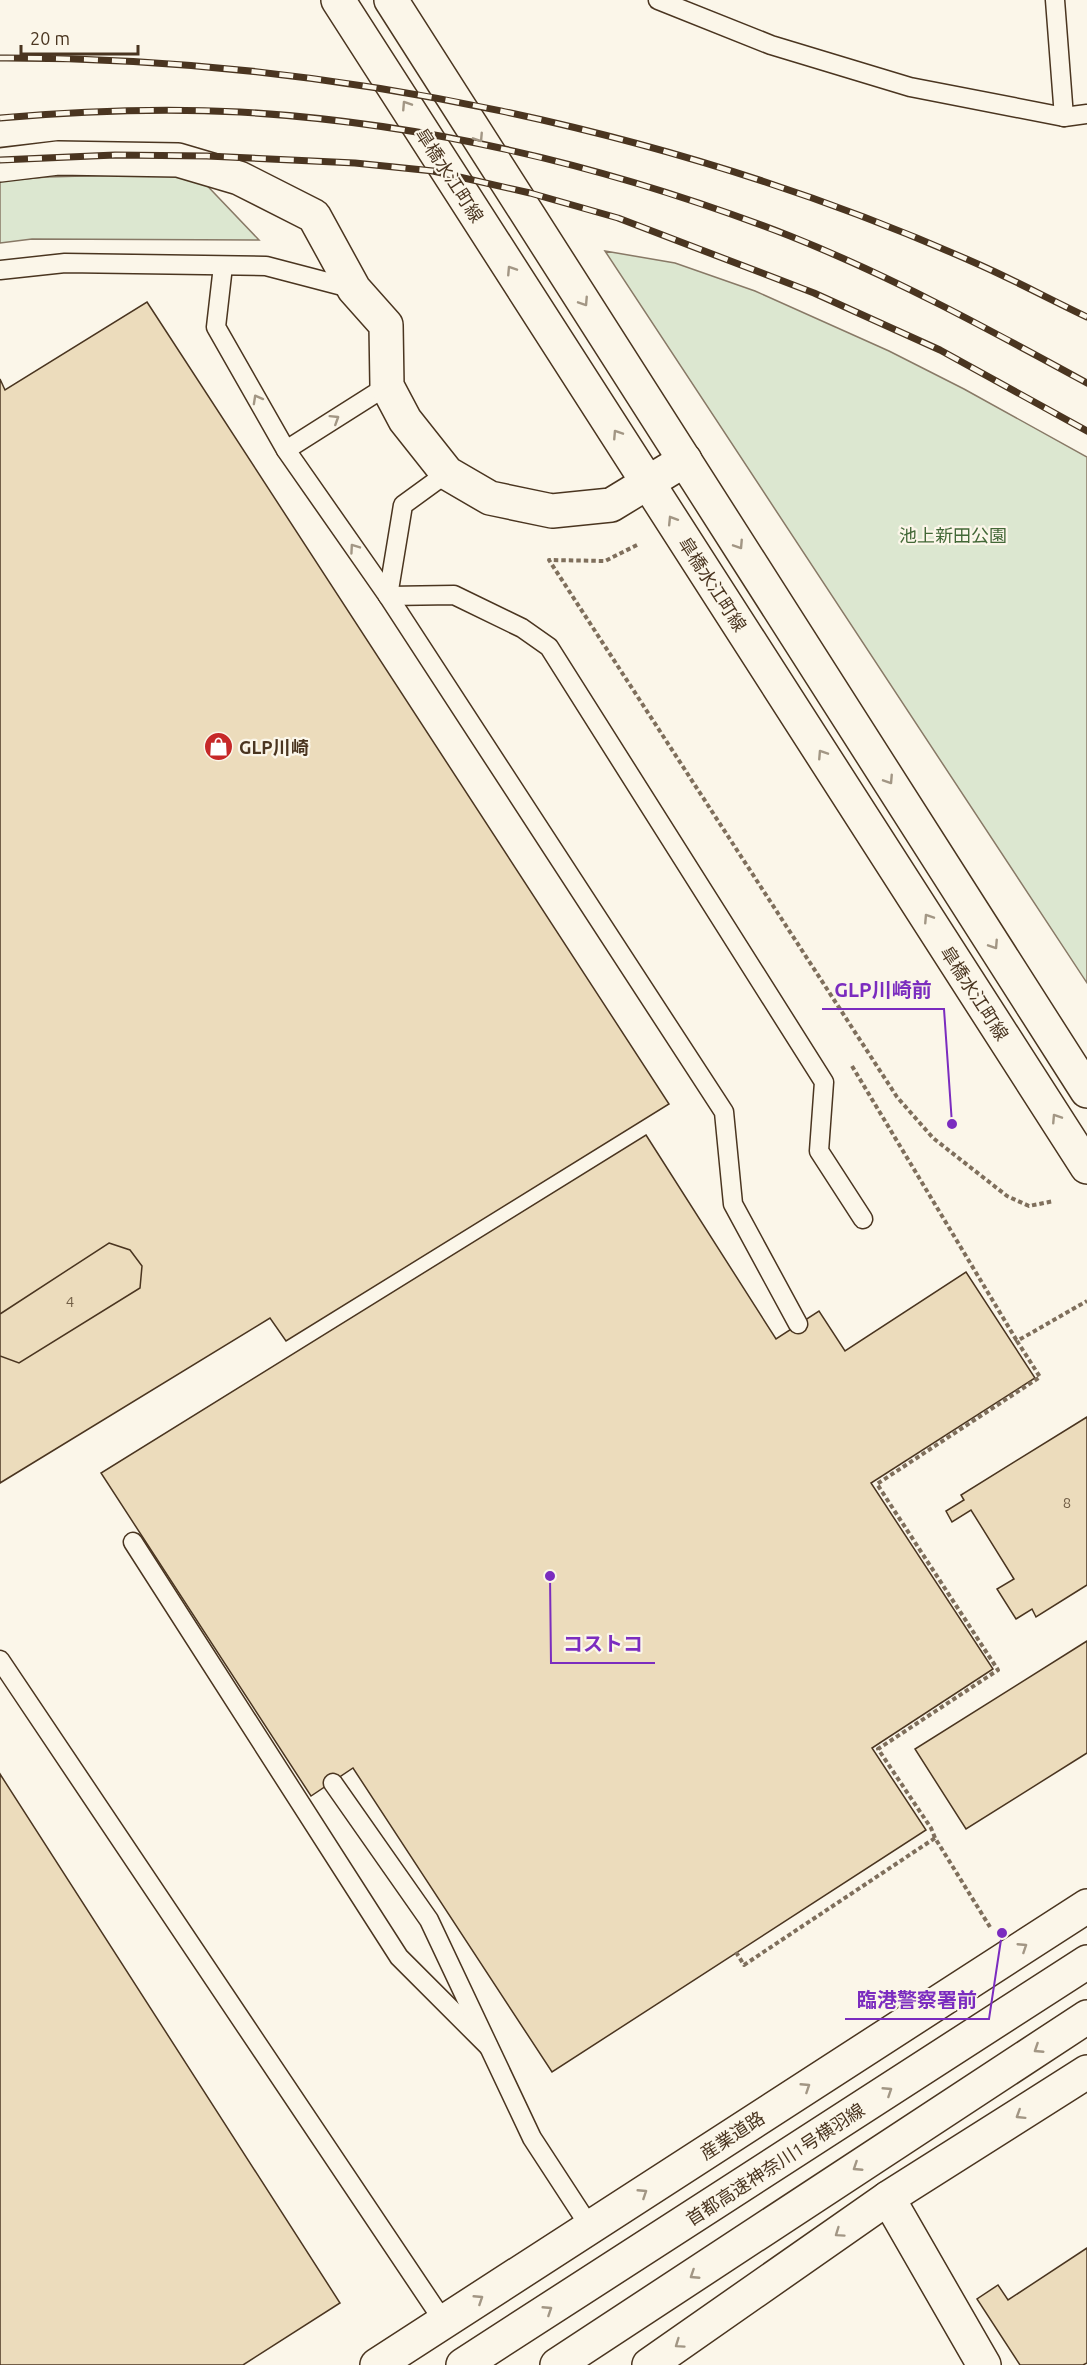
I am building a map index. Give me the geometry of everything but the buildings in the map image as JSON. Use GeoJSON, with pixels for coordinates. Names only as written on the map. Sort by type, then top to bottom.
{"type":"FeatureCollection","features":[{"type":"Feature","properties":{"kind":"main road","name":"皐橋水江町線"},"geometry":{"type":"LineString","coordinates":[[338,0],[1087,1167]]}},
{"type":"Feature","properties":{"kind":"main road"},"geometry":{"type":"LineString","coordinates":[[391,0],[1087,1090]]}},
{"type":"Feature","properties":{"kind":"main road"},"geometry":{"type":"LineString","coordinates":[[0,165],[58,158],[178,160],[239,178],[314,216],[354,289],[386,325],[387,386],[405,420],[447,473],[490,498],[552,511],[611,505],[685,460]]}},
{"type":"Feature","properties":{"kind":"main road","name":"産業道路"},"geometry":{"type":"LineString","coordinates":[[377,2365],[1087,1906]]}},
{"type":"Feature","properties":{"kind":"main road","name":"首都高速神奈川1号横羽線"},"geometry":{"type":"LineString","coordinates":[[463,2365],[1087,1962]]}},
{"type":"Feature","properties":{"kind":"main road"},"geometry":{"type":"LineString","coordinates":[[557,2365],[1087,2017]]}},
{"type":"Feature","properties":{"kind":"main road"},"geometry":{"type":"LineString","coordinates":[[649,2365],[888,2198],[1087,2072]]}},
{"type":"Feature","properties":{"kind":"main road"},"geometry":{"type":"LineString","coordinates":[[888,2198],[984,2365]]}},
{"type":"Feature","properties":{"kind":"lane"},"geometry":{"type":"LineString","coordinates":[[658,0],[771,45],[910,87],[1065,117],[1087,114]]}},
{"type":"Feature","properties":{"kind":"lane"},"geometry":{"type":"LineString","coordinates":[[1055,0],[1065,117]]}},
{"type":"Feature","properties":{"kind":"lane"},"geometry":{"type":"LineString","coordinates":[[0,270],[65,263],[266,266],[354,289]]}},
{"type":"Feature","properties":{"kind":"lane"},"geometry":{"type":"LineString","coordinates":[[223,266],[216,327],[286,450],[388,596],[724,1112],[733,1204],[798,1324]]}},
{"type":"Feature","properties":{"kind":"lane"},"geometry":{"type":"LineString","coordinates":[[286,450],[387,386]]}},
{"type":"Feature","properties":{"kind":"lane"},"geometry":{"type":"LineString","coordinates":[[388,596],[403,505],[447,473]]}},
{"type":"Feature","properties":{"kind":"lane"},"geometry":{"type":"LineString","coordinates":[[388,596],[454,595],[522,628],[549,647],[824,1082],[819,1151],[863,1219]]}},
{"type":"Feature","properties":{"kind":"lane"},"geometry":{"type":"LineString","coordinates":[[133,1542],[399,1958],[488,2046]]}},
{"type":"Feature","properties":{"kind":"lane"},"geometry":{"type":"LineString","coordinates":[[0,1660],[444,2322]]}},
{"type":"Feature","properties":{"kind":"lane"},"geometry":{"type":"LineString","coordinates":[[333,1783],[429,1920],[532,2138],[590,2227]]}},
{"type":"Feature","properties":{"kind":"path"},"geometry":{"type":"LineString","coordinates":[[637,544],[604,561],[549,560],[897,1097],[933,1138],[1007,1196],[1029,1206],[1054,1202]]}},
{"type":"Feature","properties":{"kind":"path"},"geometry":{"type":"LineString","coordinates":[[991,1927],[931,1828],[878,1749],[998,1670],[877,1484],[1040,1377],[1017,1341],[1087,1301]]}},
{"type":"Feature","properties":{"kind":"path"},"geometry":{"type":"LineString","coordinates":[[736,1952],[744,1965],[935,1838]]}},
{"type":"Feature","properties":{"kind":"green space"},"geometry":{"type":"Polygon","coordinates":[[[195,173],[259,240],[32,239],[0,243],[0,181],[47,177],[195,173]]]}},
{"type":"Feature","properties":{"kind":"green space","name":"池上新田公園"},"geometry":{"type":"Polygon","coordinates":[[[605,251],[675,263],[755,291],[889,351],[964,389],[1087,457],[1087,983],[605,251]]]}},
{"type":"Feature","properties":{"kind":"railway"},"geometry":{"type":"LineString","coordinates":[[0,58],[124,61],[250,71],[376,88],[501,111],[625,140],[747,176],[865,218],[1007,277],[1087,317]]}},
{"type":"Feature","properties":{"kind":"railway"},"geometry":{"type":"LineString","coordinates":[[0,118],[120,111],[240,112],[381,126],[520,153],[657,189],[790,236],[904,287],[1087,383]]}},
{"type":"Feature","properties":{"kind":"railway"},"geometry":{"type":"LineString","coordinates":[[0,160],[115,155],[207,156],[355,163],[433,171],[530,193],[618,218],[814,293],[940,350],[1087,431]]}},
{"type":"Feature","properties":{"kind":"place","name":"GLP川崎"},"geometry":{"type":"Point","coordinates":[218,747]}},
{"type":"Feature","properties":{"kind":"place","name":"GLP川崎前"},"geometry":{"type":"Point","coordinates":[952,1124]}},
{"type":"Feature","properties":{"kind":"place","name":"コストコ"},"geometry":{"type":"Point","coordinates":[550,1576]}},
{"type":"Feature","properties":{"kind":"place","name":"臨港警察署前"},"geometry":{"type":"Point","coordinates":[1002,1933]}}]}
